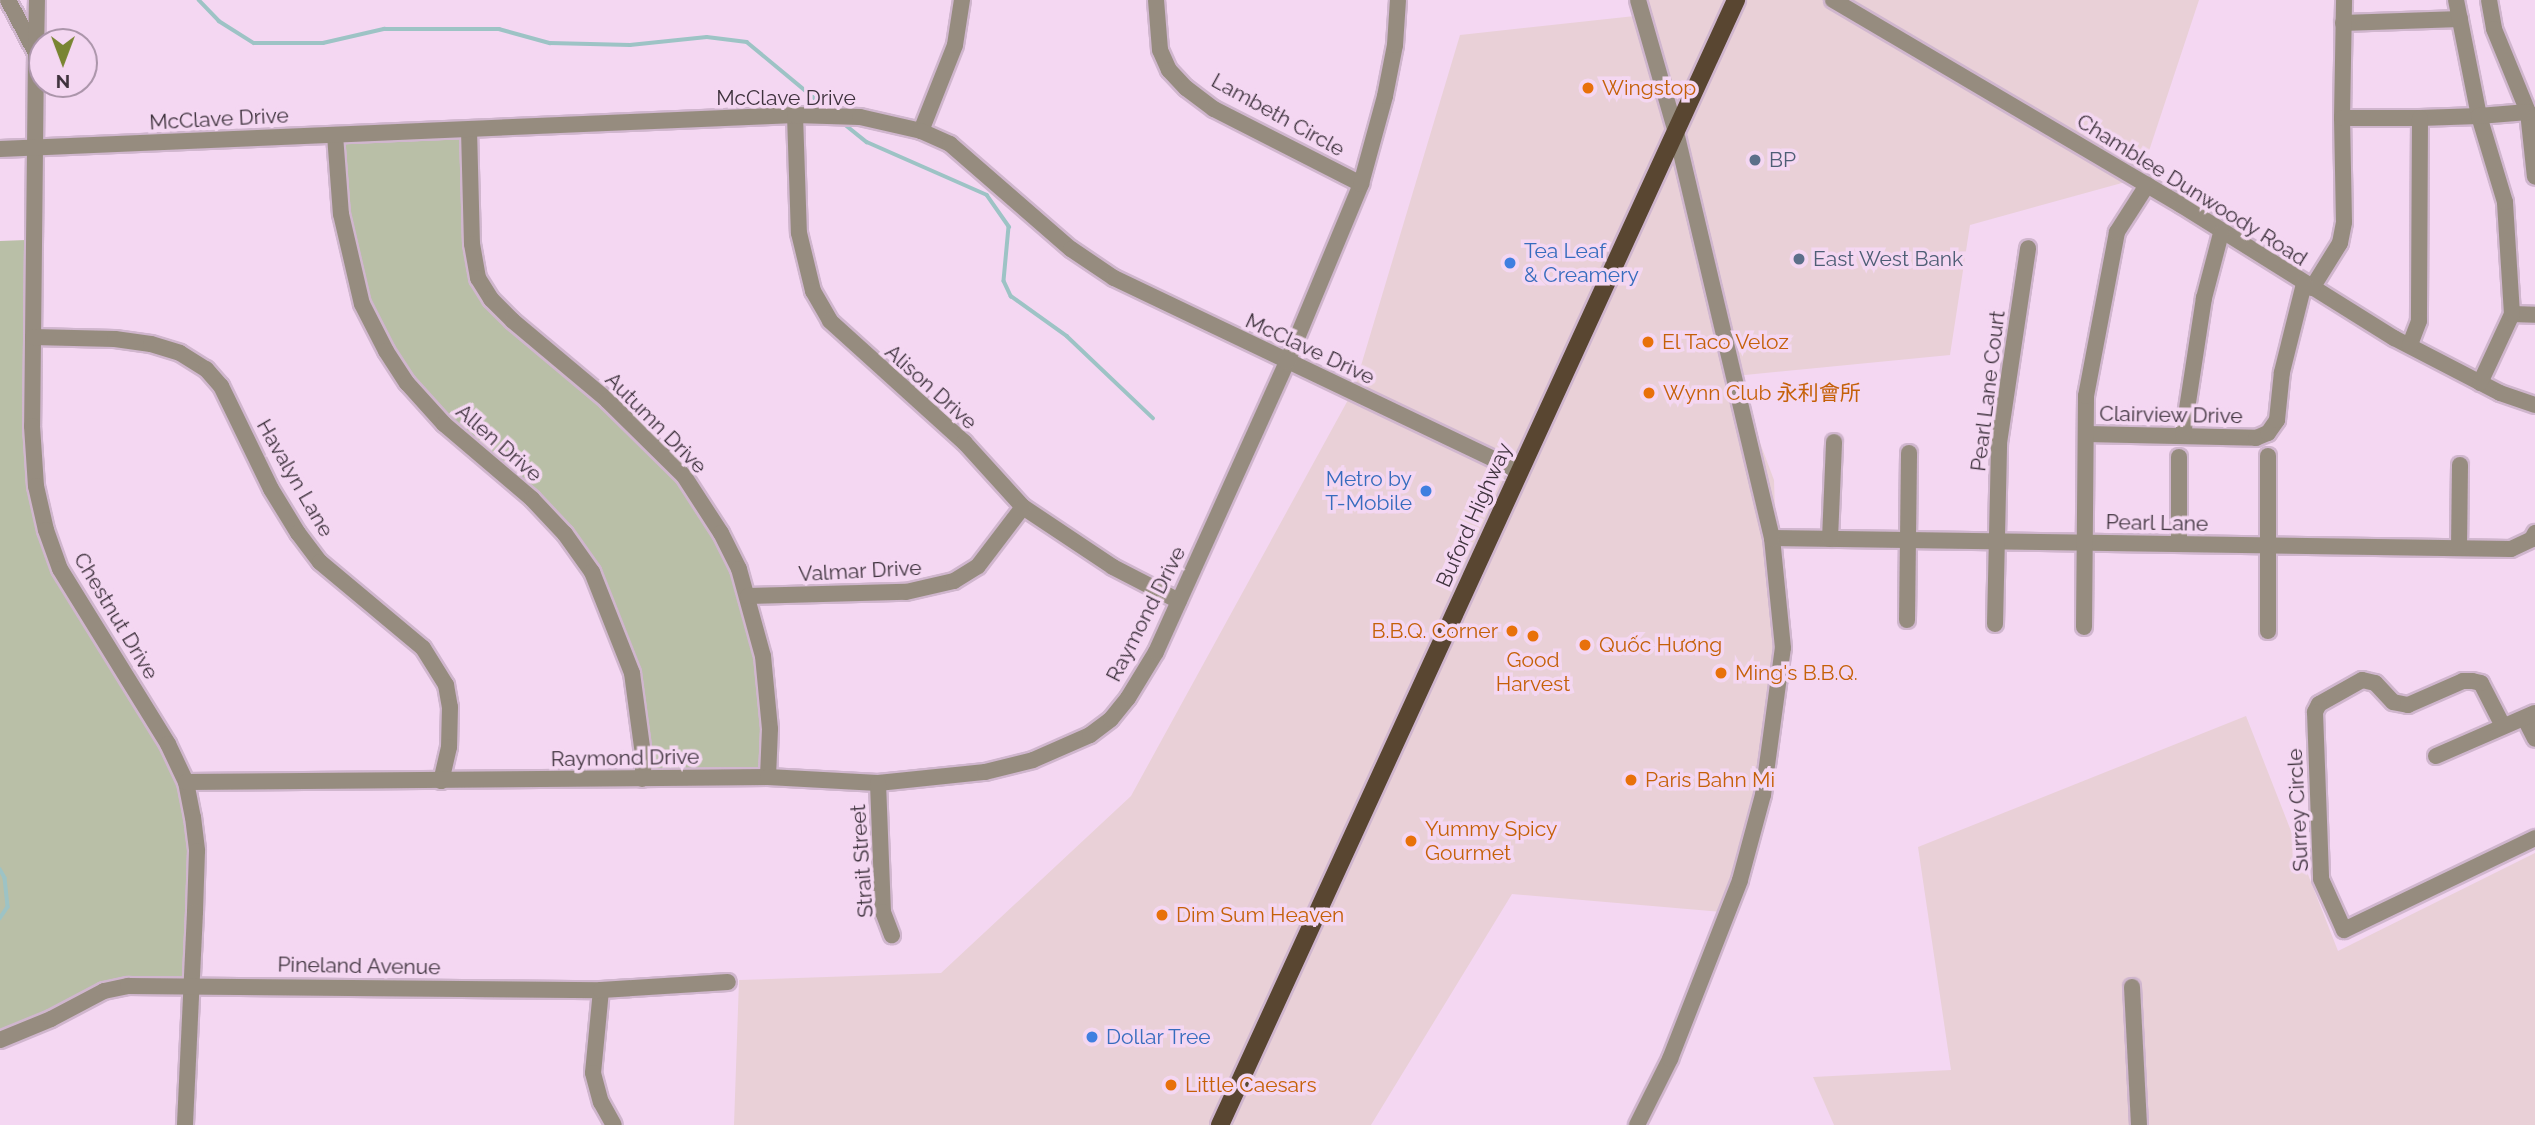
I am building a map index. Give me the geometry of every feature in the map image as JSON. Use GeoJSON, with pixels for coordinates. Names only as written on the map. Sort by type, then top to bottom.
{"type":"FeatureCollection","features":[{"type":"Feature","properties":{"kind":"main road","name":"Buford Highway"},"geometry":{"type":"LineString","coordinates":[[1220,1125],[1317,919],[1420,682],[1736,0]]}},
{"type":"Feature","properties":{"kind":"street","name":"Chestnut Drive"},"geometry":{"type":"LineString","coordinates":[[8,0],[28,38]]}},
{"type":"Feature","properties":{"kind":"street"},"geometry":{"type":"LineString","coordinates":[[36,28],[37,0]]}},
{"type":"Feature","properties":{"kind":"street"},"geometry":{"type":"LineString","coordinates":[[921,131],[955,45],[962,0]]}},
{"type":"Feature","properties":{"kind":"street","name":"Lambeth Circle"},"geometry":{"type":"LineString","coordinates":[[1156,0],[1160,50],[1169,69],[1186,88],[1214,109],[1361,184]]}},
{"type":"Feature","properties":{"kind":"street","name":"Raymond Drive"},"geometry":{"type":"LineString","coordinates":[[186,782],[768,777],[878,783],[985,772],[1033,760],[1090,735],[1111,719],[1128,698],[1156,652],[1287,362],[1361,184],[1385,96],[1395,46],[1398,0]]}},
{"type":"Feature","properties":{"kind":"street"},"geometry":{"type":"LineString","coordinates":[[1637,1125],[1670,1059],[1740,880],[1763,795],[1783,648],[1772,538],[1675,129],[1638,0]]}},
{"type":"Feature","properties":{"kind":"street","name":"Chamblee Dunwoody Road"},"geometry":{"type":"LineString","coordinates":[[1833,0],[2147,185],[2308,286],[2410,345],[2480,383],[2535,404]]}},
{"type":"Feature","properties":{"kind":"street"},"geometry":{"type":"LineString","coordinates":[[2308,286],[2340,243],[2344,222],[2344,0]]}},
{"type":"Feature","properties":{"kind":"street"},"geometry":{"type":"LineString","coordinates":[[2456,0],[2479,116],[2505,202],[2515,315],[2480,383]]}},
{"type":"Feature","properties":{"kind":"street"},"geometry":{"type":"LineString","coordinates":[[2490,0],[2494,29],[2528,112],[2535,177]]}},
{"type":"Feature","properties":{"kind":"street"},"geometry":{"type":"LineString","coordinates":[[2343,23],[2460,19]]}},
{"type":"Feature","properties":{"kind":"street","name":"Chestnut Drive"},"geometry":{"type":"LineString","coordinates":[[35,98],[33,337],[36,474],[46,530],[60,569],[168,744],[186,782],[197,851],[185,1125]]}},
{"type":"Feature","properties":{"kind":"street"},"geometry":{"type":"LineString","coordinates":[[2342,118],[2420,118],[2528,112]]}},
{"type":"Feature","properties":{"kind":"street","name":"McClave Drive"},"geometry":{"type":"LineString","coordinates":[[0,149],[795,116],[847,117],[921,131],[950,144],[1071,248],[1114,278],[1519,471]]}},
{"type":"Feature","properties":{"kind":"street","name":"Alison Drive"},"geometry":{"type":"LineString","coordinates":[[795,116],[799,233],[813,291],[830,321],[964,442],[1023,507],[1113,566],[1179,601]]}},
{"type":"Feature","properties":{"kind":"street"},"geometry":{"type":"LineString","coordinates":[[2410,345],[2419,321],[2420,118]]}},
{"type":"Feature","properties":{"kind":"street","name":"Autumn Drive"},"geometry":{"type":"LineString","coordinates":[[469,130],[472,244],[478,278],[491,299],[513,321],[607,400],[684,476],[721,533],[739,569],[763,656],[770,729],[768,777]]}},
{"type":"Feature","properties":{"kind":"street","name":"Allen Drive"},"geometry":{"type":"LineString","coordinates":[[335,135],[341,214],[348,255],[362,304],[386,351],[407,383],[444,424],[532,499],[565,534],[592,572],[612,616],[632,673],[644,762],[642,779]]}},
{"type":"Feature","properties":{"kind":"street"},"geometry":{"type":"LineString","coordinates":[[2084,627],[2086,397],[2117,232],[2147,185]]}},
{"type":"Feature","properties":{"kind":"street"},"geometry":{"type":"LineString","coordinates":[[2183,435],[2204,298],[2221,233]]}},
{"type":"Feature","properties":{"kind":"street","name":"Pearl Lane Court"},"geometry":{"type":"LineString","coordinates":[[1995,624],[1999,443],[2028,248]]}},
{"type":"Feature","properties":{"kind":"street","name":"Clairview Drive"},"geometry":{"type":"LineString","coordinates":[[2086,434],[2256,438],[2268,433],[2277,420],[2282,372],[2308,286]]}},
{"type":"Feature","properties":{"kind":"street"},"geometry":{"type":"LineString","coordinates":[[2515,315],[2535,316]]}},
{"type":"Feature","properties":{"kind":"street","name":"Havalyn Lane"},"geometry":{"type":"LineString","coordinates":[[33,337],[115,339],[151,344],[180,354],[206,369],[220,386],[298,533],[320,562],[423,648],[446,685],[450,707],[449,747],[441,781]]}},
{"type":"Feature","properties":{"kind":"street"},"geometry":{"type":"LineString","coordinates":[[1830,539],[1834,442]]}},
{"type":"Feature","properties":{"kind":"street"},"geometry":{"type":"LineString","coordinates":[[1907,620],[1909,453]]}},
{"type":"Feature","properties":{"kind":"street"},"geometry":{"type":"LineString","coordinates":[[2268,456],[2268,631]]}},
{"type":"Feature","properties":{"kind":"street"},"geometry":{"type":"LineString","coordinates":[[2179,457],[2179,544]]}},
{"type":"Feature","properties":{"kind":"street"},"geometry":{"type":"LineString","coordinates":[[2459,548],[2460,465]]}},
{"type":"Feature","properties":{"kind":"street","name":"Valmar Drive"},"geometry":{"type":"LineString","coordinates":[[748,596],[906,592],[954,582],[978,566],[994,541],[1023,507]]}},
{"type":"Feature","properties":{"kind":"street","name":"Pearl Lane"},"geometry":{"type":"LineString","coordinates":[[1772,538],[2511,549],[2532,539],[2535,533]]}},
{"type":"Feature","properties":{"kind":"street","name":"Surrey Circle"},"geometry":{"type":"LineString","coordinates":[[2503,726],[2480,683],[2472,681],[2463,681],[2408,705],[2393,702],[2375,682],[2362,680],[2319,704],[2315,712],[2321,878],[2344,930],[2535,838]]}},
{"type":"Feature","properties":{"kind":"street"},"geometry":{"type":"LineString","coordinates":[[2436,756],[2530,716],[2535,739]]}},
{"type":"Feature","properties":{"kind":"street","name":"Strait Street"},"geometry":{"type":"LineString","coordinates":[[878,783],[883,912],[892,935]]}},
{"type":"Feature","properties":{"kind":"street","name":"Pineland Avenue"},"geometry":{"type":"LineString","coordinates":[[0,1040],[51,1019],[104,991],[128,986],[601,990],[728,982]]}},
{"type":"Feature","properties":{"kind":"street"},"geometry":{"type":"LineString","coordinates":[[2132,987],[2139,1125]]}},
{"type":"Feature","properties":{"kind":"street"},"geometry":{"type":"LineString","coordinates":[[601,990],[593,1073],[601,1102],[614,1125]]}},
{"type":"Feature","properties":{"kind":"shaded area"},"geometry":{"type":"Polygon","coordinates":[[[1641,0],[2199,0],[2140,178],[1970,225],[1950,355],[1735,376],[1774,480],[1780,670],[1734,913],[1512,894],[1371,1125],[734,1125],[739,980],[941,973],[1131,796],[1354,389],[1460,35],[1644,15],[1641,0]]]}},
{"type":"Feature","properties":{"kind":"shaded area"},"geometry":{"type":"Polygon","coordinates":[[[2246,716],[2338,951],[2535,853],[2535,1125],[1834,1125],[1813,1077],[1951,1070],[1918,847],[2246,716]]]}},
{"type":"Feature","properties":{"kind":"green space"},"geometry":{"type":"Polygon","coordinates":[[[466,130],[472,253],[489,296],[708,508],[753,608],[768,776],[643,779],[633,672],[599,584],[536,500],[451,432],[367,313],[333,134],[466,130]]]}},
{"type":"Feature","properties":{"kind":"green space"},"geometry":{"type":"Polygon","coordinates":[[[26,240],[32,437],[45,535],[190,777],[197,987],[112,987],[0,1037],[0,241],[26,240]]]}},
{"type":"Feature","properties":{"kind":"waterway"},"geometry":{"type":"LineString","coordinates":[[199,0],[219,21],[254,43],[323,43],[384,29],[499,29],[550,43],[630,45],[707,37],[747,42],[829,110]]}},
{"type":"Feature","properties":{"kind":"waterway"},"geometry":{"type":"LineString","coordinates":[[842,122],[867,142],[987,195],[1009,227],[1004,281],[1011,296],[1067,336],[1153,418]]}},
{"type":"Feature","properties":{"kind":"waterway"},"geometry":{"type":"LineString","coordinates":[[0,869],[5,878],[8,907],[0,919]]}},
{"type":"Feature","properties":{"kind":"place","name":"Wingstop"},"geometry":{"type":"Point","coordinates":[1588,88]}},
{"type":"Feature","properties":{"kind":"place","name":"BP"},"geometry":{"type":"Point","coordinates":[1755,160]}},
{"type":"Feature","properties":{"kind":"place","name":"East West Bank"},"geometry":{"type":"Point","coordinates":[1799,259]}},
{"type":"Feature","properties":{"kind":"place","name":"Tea Leaf & Creamery"},"geometry":{"type":"Point","coordinates":[1510,263]}},
{"type":"Feature","properties":{"kind":"place","name":"El Taco Veloz"},"geometry":{"type":"Point","coordinates":[1648,342]}},
{"type":"Feature","properties":{"kind":"place","name":"Wynn Club 永利會所"},"geometry":{"type":"Point","coordinates":[1649,393]}},
{"type":"Feature","properties":{"kind":"place","name":"Metro by T-Mobile"},"geometry":{"type":"Point","coordinates":[1426,491]}},
{"type":"Feature","properties":{"kind":"place","name":"B.B.Q. Corner"},"geometry":{"type":"Point","coordinates":[1512,631]}},
{"type":"Feature","properties":{"kind":"place","name":"Good Harvest"},"geometry":{"type":"Point","coordinates":[1533,636]}},
{"type":"Feature","properties":{"kind":"place","name":"Quốc Hương"},"geometry":{"type":"Point","coordinates":[1585,645]}},
{"type":"Feature","properties":{"kind":"place","name":"Ming's B.B.Q."},"geometry":{"type":"Point","coordinates":[1721,673]}},
{"type":"Feature","properties":{"kind":"place","name":"Paris Bahn Mi"},"geometry":{"type":"Point","coordinates":[1631,780]}},
{"type":"Feature","properties":{"kind":"place","name":"Yummy Spicy Gourmet"},"geometry":{"type":"Point","coordinates":[1411,841]}},
{"type":"Feature","properties":{"kind":"place","name":"Dim Sum Heaven"},"geometry":{"type":"Point","coordinates":[1162,915]}},
{"type":"Feature","properties":{"kind":"place","name":"Dollar Tree"},"geometry":{"type":"Point","coordinates":[1092,1037]}},
{"type":"Feature","properties":{"kind":"place","name":"Little Caesars"},"geometry":{"type":"Point","coordinates":[1171,1085]}}]}
